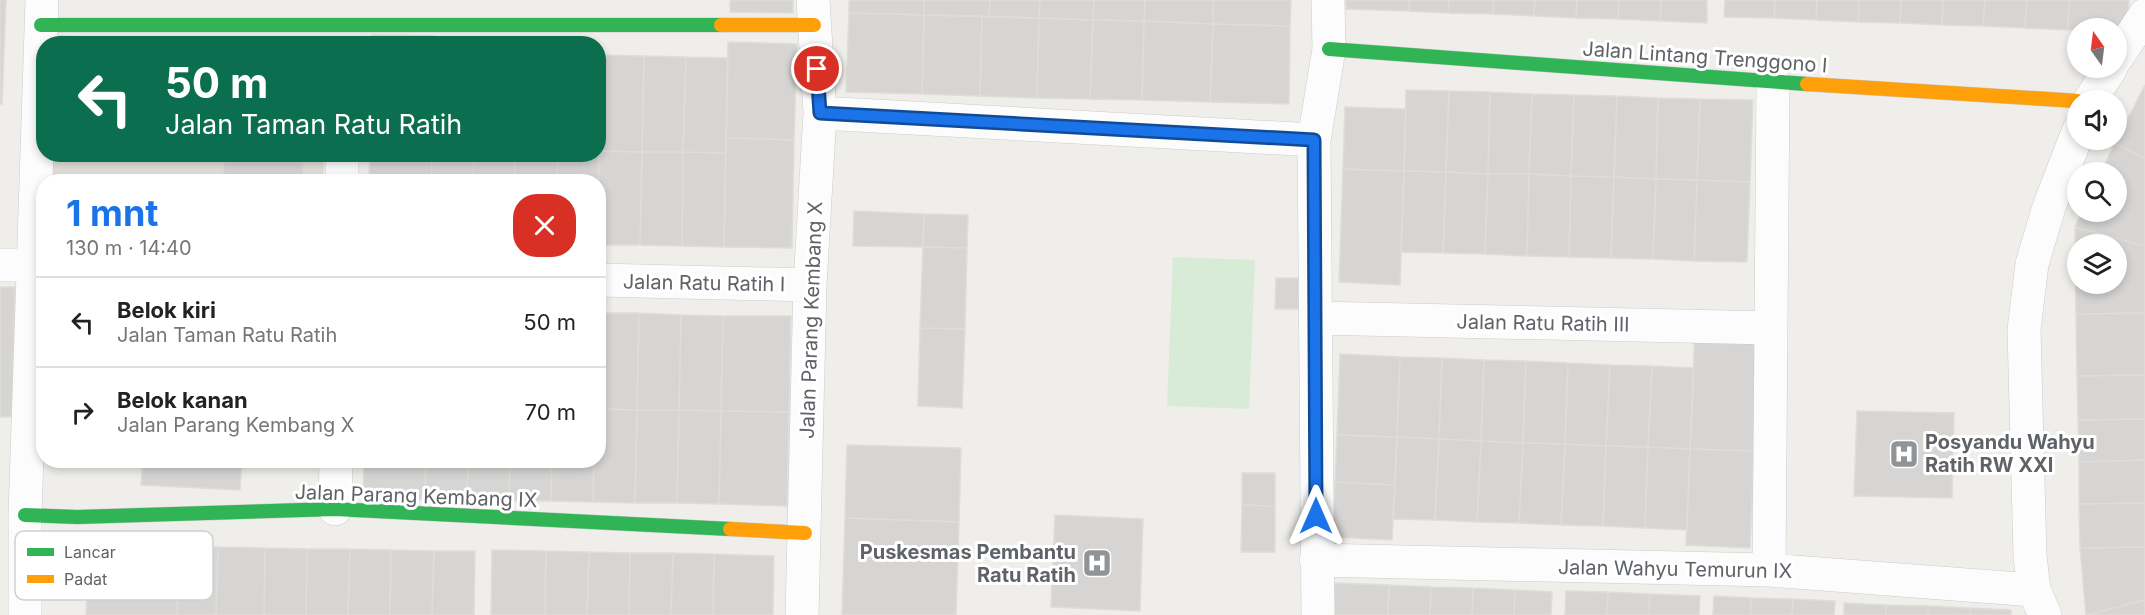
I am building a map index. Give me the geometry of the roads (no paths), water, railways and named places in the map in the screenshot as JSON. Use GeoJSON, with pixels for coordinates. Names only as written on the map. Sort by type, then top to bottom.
{"type":"FeatureCollection","features":[{"type":"Feature","properties":{"kind":"street"},"geometry":{"type":"LineString","coordinates":[[1318,615],[1314,140],[1329,49],[1328,0]]}},
{"type":"Feature","properties":{"kind":"street"},"geometry":{"type":"LineString","coordinates":[[40,36],[41,12],[341,33],[814,12]]}},
{"type":"Feature","properties":{"kind":"street","name":"Jalan Parang Kembang X"},"geometry":{"type":"LineString","coordinates":[[802,615],[806,533],[810,285],[820,113],[814,12]]}},
{"type":"Feature","properties":{"kind":"street"},"geometry":{"type":"LineString","coordinates":[[2127,42],[2145,15]]}},
{"type":"Feature","properties":{"kind":"street","name":"Jalan Lintang Trenggono I"},"geometry":{"type":"LineString","coordinates":[[1329,49],[1773,82],[2067,100]]}},
{"type":"Feature","properties":{"kind":"street"},"geometry":{"type":"LineString","coordinates":[[1769,570],[1773,82]]}},
{"type":"Feature","properties":{"kind":"street"},"geometry":{"type":"LineString","coordinates":[[820,113],[1314,140]]}},
{"type":"Feature","properties":{"kind":"street"},"geometry":{"type":"LineString","coordinates":[[2040,602],[2030,556],[2024,330],[2032,264],[2049,207],[2071,150]]}},
{"type":"Feature","properties":{"kind":"street"},"geometry":{"type":"LineString","coordinates":[[25,531],[36,162]]}},
{"type":"Feature","properties":{"kind":"street"},"geometry":{"type":"LineString","coordinates":[[0,265],[33,265]]}},
{"type":"Feature","properties":{"kind":"street","name":"Jalan Ratu Ratih I"},"geometry":{"type":"LineString","coordinates":[[606,280],[810,285]]}},
{"type":"Feature","properties":{"kind":"street","name":"Jalan Ratu Ratih III"},"geometry":{"type":"LineString","coordinates":[[1315,318],[1771,328]]}},
{"type":"Feature","properties":{"kind":"street"},"geometry":{"type":"LineString","coordinates":[[335,509],[336,468]]}},
{"type":"Feature","properties":{"kind":"street","name":"Jalan Parang Kembang IX"},"geometry":{"type":"LineString","coordinates":[[25,515],[77,517],[335,509],[806,533]]}},
{"type":"Feature","properties":{"kind":"street","name":"Jalan Wahyu Temurun IX"},"geometry":{"type":"LineString","coordinates":[[1316,560],[1769,570],[2040,602]]}},
{"type":"Feature","properties":{"kind":"place","name":"Posyandu Wahyu Ratih RW XXI"},"geometry":{"type":"Point","coordinates":[1904,454]}},
{"type":"Feature","properties":{"kind":"place","name":"Puskesmas Pembantu Ratu Ratih"},"geometry":{"type":"Point","coordinates":[1097,563]}}]}
